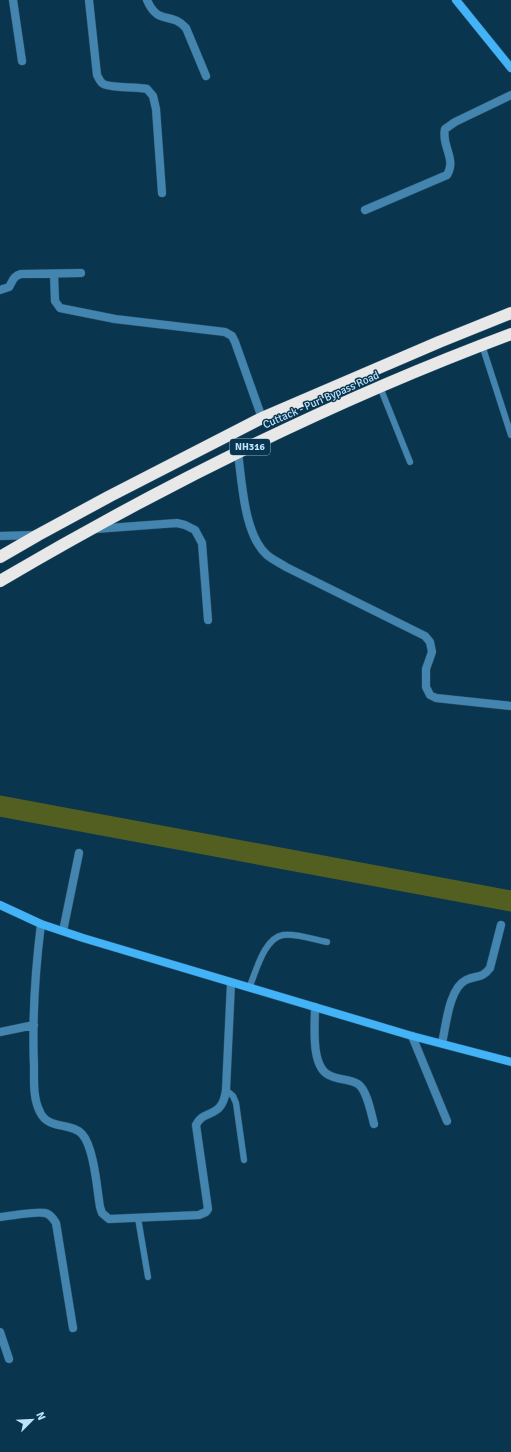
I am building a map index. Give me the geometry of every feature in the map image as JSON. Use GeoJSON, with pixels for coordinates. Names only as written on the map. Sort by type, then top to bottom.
{"type":"FeatureCollection","features":[{"type":"Feature","properties":{"kind":"highway","name":"Cuttack - Puri Bypass Road"},"geometry":{"type":"LineString","coordinates":[[0,557],[116,492],[262,418],[439,342],[511,313]]}},
{"type":"Feature","properties":{"kind":"highway","name":"Cuttack - Puri Bypass Road"},"geometry":{"type":"LineString","coordinates":[[0,581],[88,530],[300,422],[482,344],[511,334]]}},
{"type":"Feature","properties":{"kind":"street"},"geometry":{"type":"LineString","coordinates":[[12,0],[22,61]]}},
{"type":"Feature","properties":{"kind":"street"},"geometry":{"type":"LineString","coordinates":[[89,0],[97,75],[102,83],[108,86],[139,87],[147,89],[153,96],[156,109],[162,193]]}},
{"type":"Feature","properties":{"kind":"street"},"geometry":{"type":"LineString","coordinates":[[147,0],[150,8],[156,14],[176,20],[186,28],[206,76]]}},
{"type":"Feature","properties":{"kind":"street"},"geometry":{"type":"LineString","coordinates":[[456,0],[511,68]]}},
{"type":"Feature","properties":{"kind":"street"},"geometry":{"type":"LineString","coordinates":[[365,210],[447,175],[451,169],[451,161],[444,136],[445,129],[455,122],[511,95]]}},
{"type":"Feature","properties":{"kind":"street"},"geometry":{"type":"LineString","coordinates":[[0,290],[9,287],[16,275],[54,277],[81,273]]}},
{"type":"Feature","properties":{"kind":"street"},"geometry":{"type":"LineString","coordinates":[[54,277],[55,301],[60,308],[115,319],[225,332],[232,336],[262,418]]}},
{"type":"Feature","properties":{"kind":"street"},"geometry":{"type":"LineString","coordinates":[[238,453],[249,523],[255,539],[267,555],[286,567],[425,636],[430,642],[432,652],[426,669],[425,680],[426,687],[430,695],[436,698],[511,706]]}},
{"type":"Feature","properties":{"kind":"street"},"geometry":{"type":"LineString","coordinates":[[88,530],[177,523],[195,530],[202,544],[208,620]]}},
{"type":"Feature","properties":{"kind":"street"},"geometry":{"type":"LineString","coordinates":[[0,536],[38,535]]}},
{"type":"Feature","properties":{"kind":"street"},"geometry":{"type":"LineString","coordinates":[[63,931],[79,853]]}},
{"type":"Feature","properties":{"kind":"street"},"geometry":{"type":"LineString","coordinates":[[0,905],[41,924],[231,983],[412,1036],[511,1062]]}},
{"type":"Feature","properties":{"kind":"street"},"geometry":{"type":"LineString","coordinates":[[41,924],[36,967],[34,1024],[34,1078],[36,1099],[40,1113],[46,1120],[76,1129],[82,1134],[88,1144],[91,1156],[100,1207],[105,1217],[113,1220],[199,1215],[206,1212],[208,1209],[196,1125],[202,1118],[211,1114],[220,1107],[226,1090],[231,983]]}},
{"type":"Feature","properties":{"kind":"street"},"geometry":{"type":"LineString","coordinates":[[442,1044],[453,995],[458,984],[487,973],[490,968],[501,925]]}},
{"type":"Feature","properties":{"kind":"street"},"geometry":{"type":"LineString","coordinates":[[315,1007],[314,1033],[317,1058],[320,1066],[323,1071],[330,1076],[350,1080],[358,1084],[364,1091],[374,1124]]}},
{"type":"Feature","properties":{"kind":"street"},"geometry":{"type":"LineString","coordinates":[[0,1032],[34,1024]]}},
{"type":"Feature","properties":{"kind":"street"},"geometry":{"type":"LineString","coordinates":[[412,1036],[447,1121]]}},
{"type":"Feature","properties":{"kind":"street"},"geometry":{"type":"LineString","coordinates":[[0,1217],[38,1213],[45,1213],[52,1216],[56,1223],[73,1328]]}},
{"type":"Feature","properties":{"kind":"street"},"geometry":{"type":"LineString","coordinates":[[0,1332],[9,1359]]}},
{"type":"Feature","properties":{"kind":"lane"},"geometry":{"type":"LineString","coordinates":[[482,344],[511,435]]}},
{"type":"Feature","properties":{"kind":"lane"},"geometry":{"type":"LineString","coordinates":[[380,387],[410,462]]}},
{"type":"Feature","properties":{"kind":"lane"},"geometry":{"type":"LineString","coordinates":[[249,988],[264,952],[270,943],[277,938],[283,935],[327,942]]}},
{"type":"Feature","properties":{"kind":"lane"},"geometry":{"type":"LineString","coordinates":[[226,1090],[233,1096],[236,1103],[244,1160]]}},
{"type":"Feature","properties":{"kind":"lane"},"geometry":{"type":"LineString","coordinates":[[138,1218],[148,1277]]}},
{"type":"Feature","properties":{"kind":"waterway"},"geometry":{"type":"LineString","coordinates":[[0,806],[511,901]]}}]}
